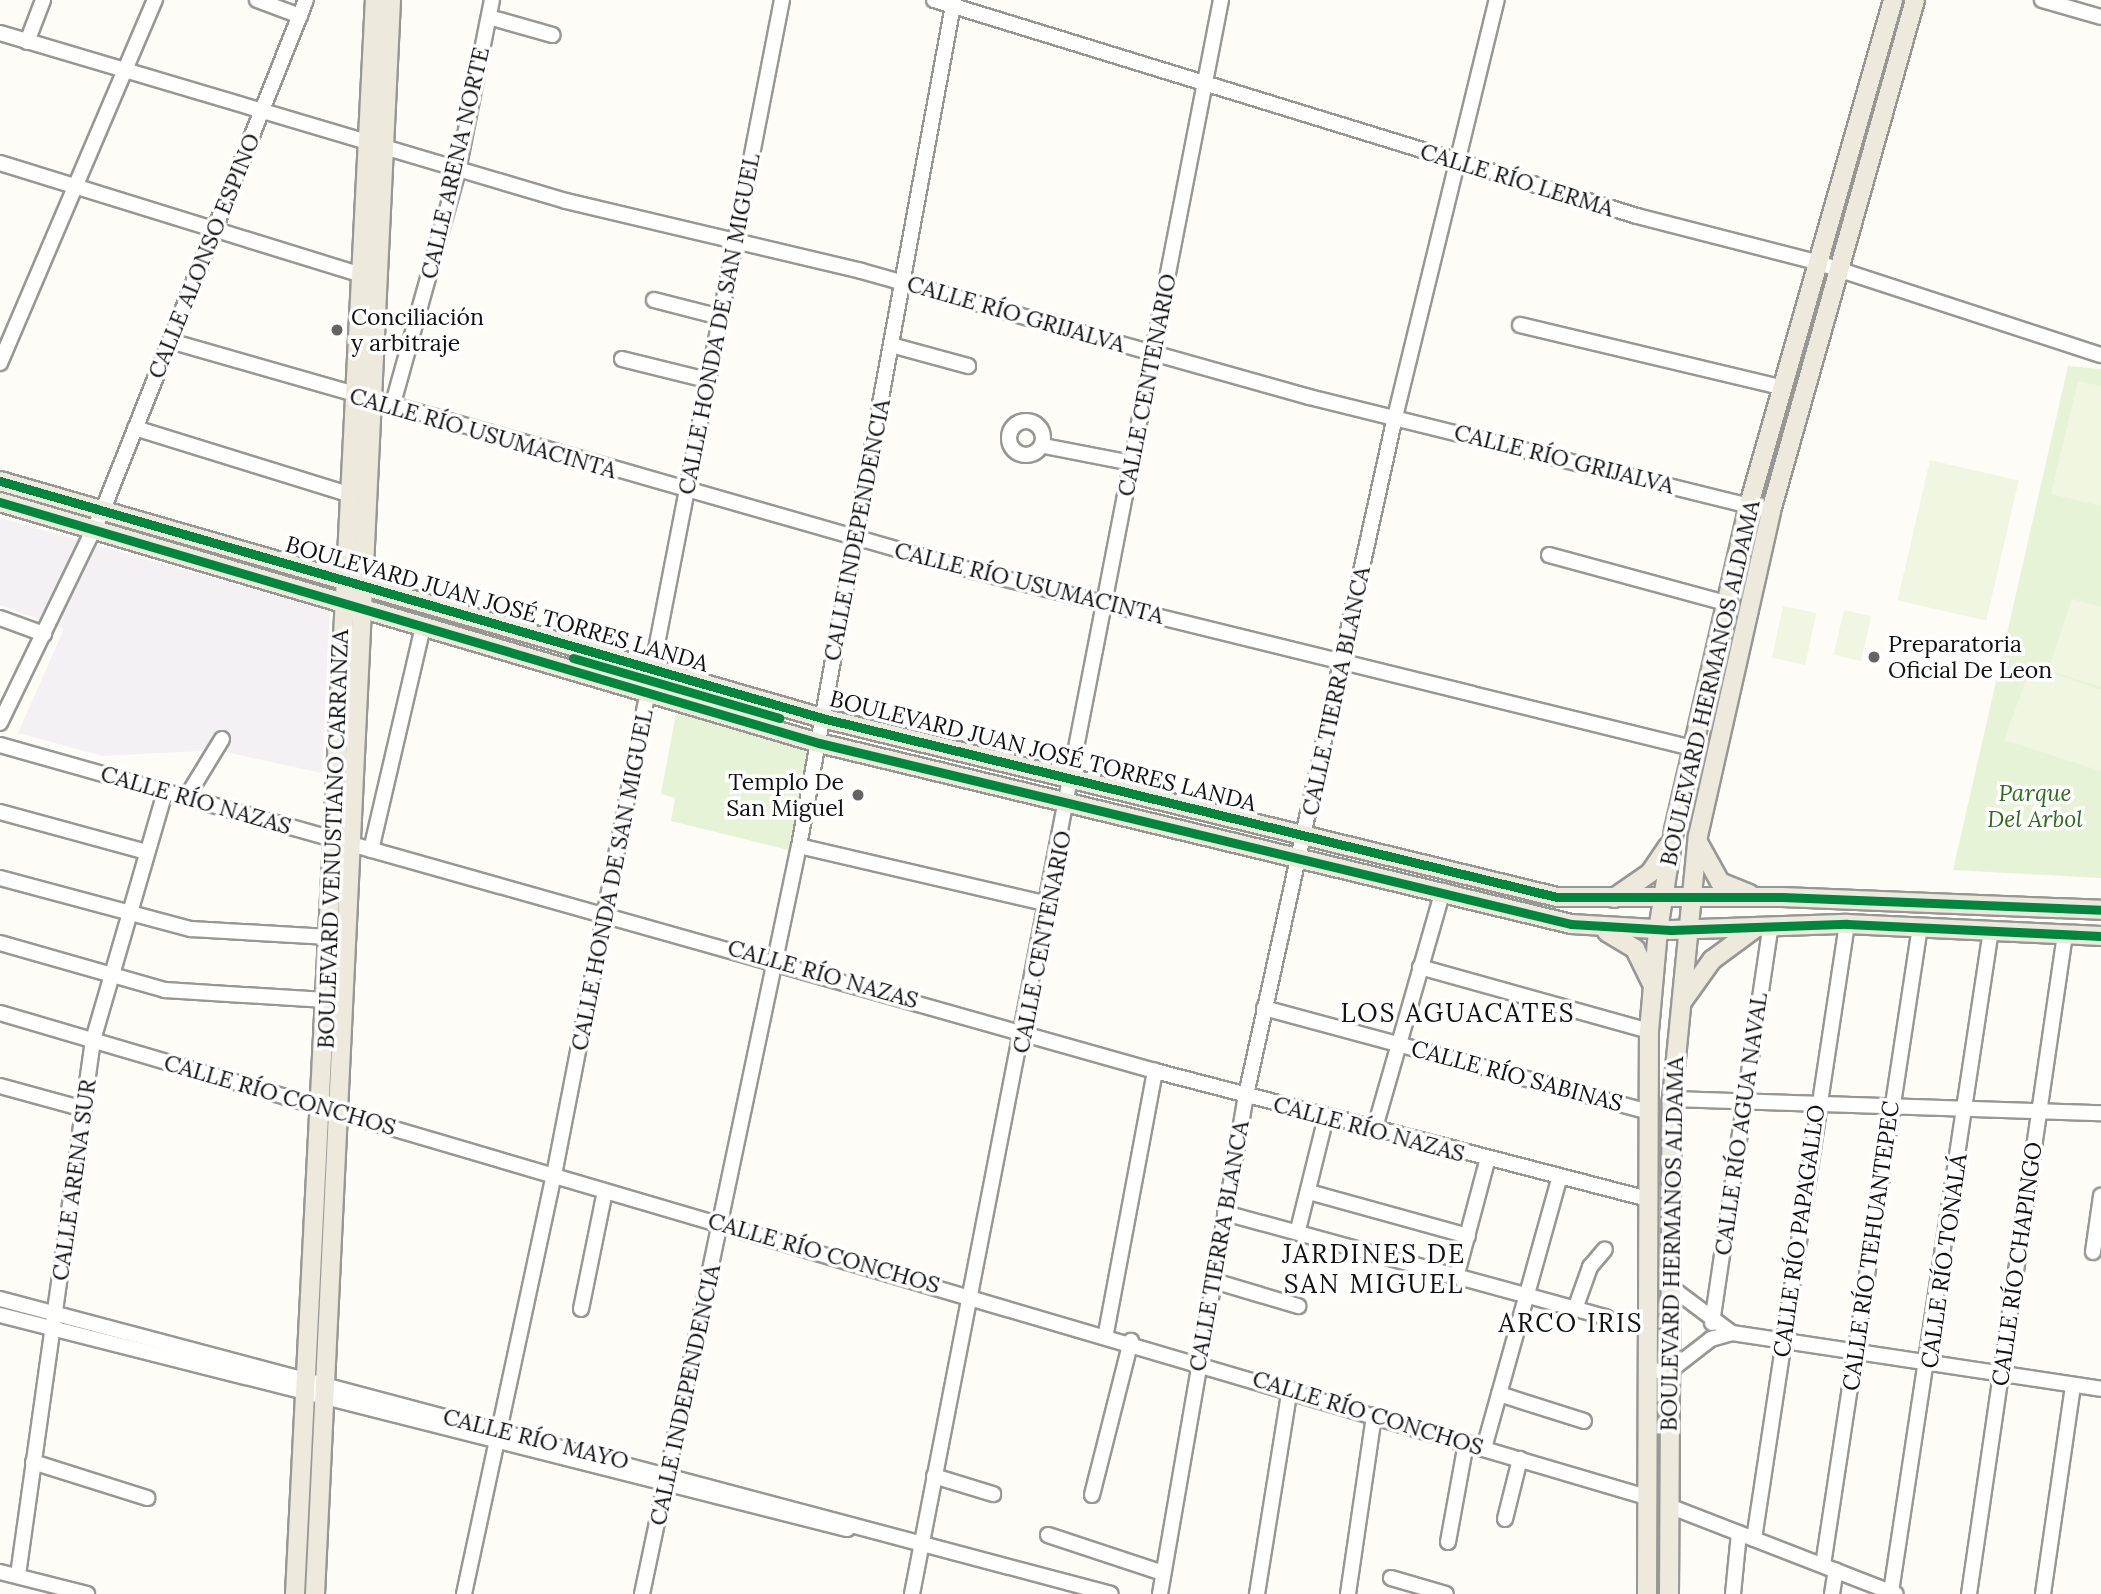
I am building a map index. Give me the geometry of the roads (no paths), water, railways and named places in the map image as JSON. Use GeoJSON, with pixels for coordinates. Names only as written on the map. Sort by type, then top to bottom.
{"type":"FeatureCollection","features":[{"type":"Feature","properties":{"kind":"main road","name":"BOULEVARD VENUSTIANO CARRANZA"},"geometry":{"type":"LineString","coordinates":[[315,1594],[325,1392],[330,1109],[352,581],[372,401],[375,0]]}},
{"type":"Feature","properties":{"kind":"main road","name":"BOULEVARD VENUSTIANO CARRANZA"},"geometry":{"type":"LineString","coordinates":[[352,581],[348,494],[358,274],[391,0]]}},
{"type":"Feature","properties":{"kind":"main road","name":"BOULEVARD HERMANOS ALDAMA"},"geometry":{"type":"LineString","coordinates":[[1647,1594],[1649,1031],[1658,930],[1674,830],[1749,505],[1816,262],[1893,0]]}},
{"type":"Feature","properties":{"kind":"main road","name":"BOULEVARD HERMANOS ALDAMA"},"geometry":{"type":"LineString","coordinates":[[1669,1594],[1672,1099],[1676,1015],[1698,836],[1771,511],[1915,0]]}},
{"type":"Feature","properties":{"kind":"main road","name":"BOULEVARD JUAN JOSÉ TORRES LANDA"},"geometry":{"type":"LineString","coordinates":[[0,481],[822,718],[1557,897],[1609,901],[1770,898],[2101,910]]}},
{"type":"Feature","properties":{"kind":"main road","name":"BOULEVARD JUAN JOSÉ TORRES LANDA"},"geometry":{"type":"LineString","coordinates":[[0,502],[819,743],[1300,855],[1601,929],[1686,930],[1847,924],[2101,936]]}},
{"type":"Feature","properties":{"kind":"main road"},"geometry":{"type":"LineString","coordinates":[[1609,901],[1650,873],[1674,830]]}},
{"type":"Feature","properties":{"kind":"main road"},"geometry":{"type":"LineString","coordinates":[[1698,836],[1704,861],[1720,882],[1770,898]]}},
{"type":"Feature","properties":{"kind":"main road","name":"BOULEVARD VENUSTIANO CARRANZA"},"geometry":{"type":"LineString","coordinates":[[295,1594],[306,1387],[330,1109],[326,1000],[329,937],[341,841]]}},
{"type":"Feature","properties":{"kind":"main road"},"geometry":{"type":"LineString","coordinates":[[1676,1015],[1712,960],[1765,925]]}},
{"type":"Feature","properties":{"kind":"main road"},"geometry":{"type":"LineString","coordinates":[[1601,929],[1635,949],[1652,986]]}},
{"type":"Feature","properties":{"kind":"street"},"geometry":{"type":"LineString","coordinates":[[27,42],[43,0]]}},
{"type":"Feature","properties":{"kind":"street"},"geometry":{"type":"LineString","coordinates":[[0,363],[129,74],[155,0]]}},
{"type":"Feature","properties":{"kind":"street"},"geometry":{"type":"LineString","coordinates":[[257,0],[300,16]]}},
{"type":"Feature","properties":{"kind":"street","name":"CALLE ALONSO ESPINO"},"geometry":{"type":"LineString","coordinates":[[0,723],[102,512],[306,0]]}},
{"type":"Feature","properties":{"kind":"street","name":"CALLE ARENA NORTE"},"geometry":{"type":"LineString","coordinates":[[392,407],[458,170],[492,0]]}},
{"type":"Feature","properties":{"kind":"street","name":"CALLE HONDA DE SAN MIGUEL"},"geometry":{"type":"LineString","coordinates":[[464,1594],[495,1434],[554,1175],[782,0]]}},
{"type":"Feature","properties":{"kind":"street","name":"CALLE RÍO LERMA"},"geometry":{"type":"LineString","coordinates":[[934,0],[953,3],[1203,85],[1455,162],[1816,262],[2101,355]]}},
{"type":"Feature","properties":{"kind":"street","name":"CALLE CENTENARIO"},"geometry":{"type":"LineString","coordinates":[[912,1594],[969,1295],[1025,1032],[1221,0]]}},
{"type":"Feature","properties":{"kind":"street","name":"CALLE TIERRA BLANCA"},"geometry":{"type":"LineString","coordinates":[[1160,1594],[1198,1363],[1264,1008],[1305,835],[1395,417],[1455,162],[1497,0]]}},
{"type":"Feature","properties":{"kind":"street"},"geometry":{"type":"LineString","coordinates":[[2042,0],[2101,17]]}},
{"type":"Feature","properties":{"kind":"street","name":"CALLE INDEPENDENCIA"},"geometry":{"type":"LineString","coordinates":[[642,1594],[799,846],[953,3]]}},
{"type":"Feature","properties":{"kind":"street"},"geometry":{"type":"LineString","coordinates":[[489,17],[552,35]]}},
{"type":"Feature","properties":{"kind":"street","name":"CALLE RÍO GRIJALVA"},"geometry":{"type":"LineString","coordinates":[[0,33],[375,148],[735,242],[902,282],[1152,353],[1395,417],[1771,511]]}},
{"type":"Feature","properties":{"kind":"street"},"geometry":{"type":"LineString","coordinates":[[0,163],[215,227],[358,274]]}},
{"type":"Feature","properties":{"kind":"street"},"geometry":{"type":"LineString","coordinates":[[654,300],[720,317]]}},
{"type":"Feature","properties":{"kind":"street"},"geometry":{"type":"LineString","coordinates":[[1520,325],[1781,387]]}},
{"type":"Feature","properties":{"kind":"street","name":"CALLE RÍO USUMACINTA"},"geometry":{"type":"LineString","coordinates":[[170,341],[857,540],[1692,748]]}},
{"type":"Feature","properties":{"kind":"street"},"geometry":{"type":"LineString","coordinates":[[891,345],[968,366]]}},
{"type":"Feature","properties":{"kind":"street"},"geometry":{"type":"LineString","coordinates":[[622,359],[708,380]]}},
{"type":"Feature","properties":{"kind":"street"},"geometry":{"type":"LineString","coordinates":[[135,428],[348,494]]}},
{"type":"Feature","properties":{"kind":"street"},"geometry":{"type":"LineString","coordinates":[[1044,446],[1132,463]]}},
{"type":"Feature","properties":{"kind":"street"},"geometry":{"type":"LineString","coordinates":[[1549,555],[1726,603]]}},
{"type":"Feature","properties":{"kind":"street"},"geometry":{"type":"LineString","coordinates":[[0,618],[44,634]]}},
{"type":"Feature","properties":{"kind":"street"},"geometry":{"type":"LineString","coordinates":[[371,850],[423,626]]}},
{"type":"Feature","properties":{"kind":"street"},"geometry":{"type":"LineString","coordinates":[[186,798],[222,739]]}},
{"type":"Feature","properties":{"kind":"street","name":"CALLE RÍO NAZAS"},"geometry":{"type":"LineString","coordinates":[[0,745],[371,850],[776,960],[1156,1071],[1487,1161],[1648,1199]]}},
{"type":"Feature","properties":{"kind":"street","name":"CALLE ARENA SUR"},"geometry":{"type":"LineString","coordinates":[[18,1575],[93,1040],[127,915],[165,792]]}},
{"type":"Feature","properties":{"kind":"street"},"geometry":{"type":"LineString","coordinates":[[0,812],[146,852]]}},
{"type":"Feature","properties":{"kind":"street"},"geometry":{"type":"LineString","coordinates":[[799,846],[1049,904]]}},
{"type":"Feature","properties":{"kind":"street"},"geometry":{"type":"LineString","coordinates":[[0,878],[127,915],[212,932],[329,937]]}},
{"type":"Feature","properties":{"kind":"street"},"geometry":{"type":"LineString","coordinates":[[1374,1130],[1443,891]]}},
{"type":"Feature","properties":{"kind":"street","name":"CALLE RÍO PAPAGALLO"},"geometry":{"type":"LineString","coordinates":[[1754,1539],[1818,1100],[1847,924]]}},
{"type":"Feature","properties":{"kind":"street","name":"CALLE RÍO AGUA NAVAL"},"geometry":{"type":"LineString","coordinates":[[1712,1323],[1747,1097],[1765,925]]}},
{"type":"Feature","properties":{"kind":"street","name":"CALLE RÍO TEHUANTEPEC"},"geometry":{"type":"LineString","coordinates":[[1832,1594],[1829,1568],[1856,1352],[1920,927]]}},
{"type":"Feature","properties":{"kind":"street","name":"CALLE RÍO TONALÁ"},"geometry":{"type":"LineString","coordinates":[[1894,1593],[1991,930]]}},
{"type":"Feature","properties":{"kind":"street","name":"CALLE RÍO CHAPINGO"},"geometry":{"type":"LineString","coordinates":[[1969,1594],[2065,934]]}},
{"type":"Feature","properties":{"kind":"street"},"geometry":{"type":"LineString","coordinates":[[0,943],[110,976],[188,993],[326,1000]]}},
{"type":"Feature","properties":{"kind":"street"},"geometry":{"type":"LineString","coordinates":[[1420,967],[1649,1031]]}},
{"type":"Feature","properties":{"kind":"street","name":"CALLE RÍO SABINAS"},"geometry":{"type":"LineString","coordinates":[[1264,1008],[1649,1112]]}},
{"type":"Feature","properties":{"kind":"street","name":"CALLE RÍO CONCHOS"},"geometry":{"type":"LineString","coordinates":[[0,1013],[605,1191],[1106,1333],[1647,1497]]}},
{"type":"Feature","properties":{"kind":"street"},"geometry":{"type":"LineString","coordinates":[[1106,1333],[1156,1071]]}},
{"type":"Feature","properties":{"kind":"street"},"geometry":{"type":"LineString","coordinates":[[0,1086],[84,1109]]}},
{"type":"Feature","properties":{"kind":"street"},"geometry":{"type":"LineString","coordinates":[[1672,1099],[1747,1097],[2101,1113]]}},
{"type":"Feature","properties":{"kind":"street"},"geometry":{"type":"LineString","coordinates":[[1298,1230],[1326,1117]]}},
{"type":"Feature","properties":{"kind":"street"},"geometry":{"type":"LineString","coordinates":[[1457,1274],[1487,1161]]}},
{"type":"Feature","properties":{"kind":"street"},"geometry":{"type":"LineString","coordinates":[[1484,1448],[1559,1179]]}},
{"type":"Feature","properties":{"kind":"street"},"geometry":{"type":"LineString","coordinates":[[581,1309],[605,1191]]}},
{"type":"Feature","properties":{"kind":"street"},"geometry":{"type":"LineString","coordinates":[[1309,1192],[1468,1236]]}},
{"type":"Feature","properties":{"kind":"street"},"geometry":{"type":"LineString","coordinates":[[2093,1252],[2101,1196]]}},
{"type":"Feature","properties":{"kind":"street"},"geometry":{"type":"LineString","coordinates":[[1225,1213],[1298,1230],[1606,1318]]}},
{"type":"Feature","properties":{"kind":"street"},"geometry":{"type":"LineString","coordinates":[[1574,1309],[1590,1267],[1605,1249]]}},
{"type":"Feature","properties":{"kind":"street"},"geometry":{"type":"LineString","coordinates":[[1214,1281],[1298,1306]]}},
{"type":"Feature","properties":{"kind":"street"},"geometry":{"type":"LineString","coordinates":[[1672,1288],[1712,1323],[1732,1333],[2101,1389]]}},
{"type":"Feature","properties":{"kind":"street","name":"CALLE RÍO MAYO"},"geometry":{"type":"LineString","coordinates":[[0,1298],[306,1387]]}},
{"type":"Feature","properties":{"kind":"street","name":"CALLE RÍO MAYO"},"geometry":{"type":"LineString","coordinates":[[0,1315],[325,1392],[386,1401],[495,1434],[1111,1594]]}},
{"type":"Feature","properties":{"kind":"street"},"geometry":{"type":"LineString","coordinates":[[1647,1371],[1671,1370],[1711,1339],[1732,1333]]}},
{"type":"Feature","properties":{"kind":"street"},"geometry":{"type":"LineString","coordinates":[[1092,1494],[1131,1341]]}},
{"type":"Feature","properties":{"kind":"street"},"geometry":{"type":"LineString","coordinates":[[2043,1594],[2073,1385]]}},
{"type":"Feature","properties":{"kind":"street"},"geometry":{"type":"LineString","coordinates":[[1257,1594],[1290,1390]]}},
{"type":"Feature","properties":{"kind":"street","name":"CALLE RÍO MAYO"},"geometry":{"type":"LineString","coordinates":[[325,1392],[382,1416],[495,1434]]}},
{"type":"Feature","properties":{"kind":"street"},"geometry":{"type":"LineString","coordinates":[[1499,1394],[1584,1421]]}},
{"type":"Feature","properties":{"kind":"street"},"geometry":{"type":"LineString","coordinates":[[382,1416],[386,1401]]}},
{"type":"Feature","properties":{"kind":"street"},"geometry":{"type":"LineString","coordinates":[[1348,1594],[1374,1415]]}},
{"type":"Feature","properties":{"kind":"street"},"geometry":{"type":"LineString","coordinates":[[1448,1542],[1466,1443]]}},
{"type":"Feature","properties":{"kind":"street"},"geometry":{"type":"LineString","coordinates":[[1505,1519],[1520,1459]]}},
{"type":"Feature","properties":{"kind":"street"},"geometry":{"type":"LineString","coordinates":[[33,1462],[148,1498]]}},
{"type":"Feature","properties":{"kind":"street"},"geometry":{"type":"LineString","coordinates":[[934,1476],[993,1494]]}},
{"type":"Feature","properties":{"kind":"street"},"geometry":{"type":"LineString","coordinates":[[1669,1506],[1894,1593]]}},
{"type":"Feature","properties":{"kind":"street"},"geometry":{"type":"LineString","coordinates":[[1733,1594],[1739,1533]]}},
{"type":"Feature","properties":{"kind":"street"},"geometry":{"type":"LineString","coordinates":[[1048,1535],[1163,1573]]}},
{"type":"Feature","properties":{"kind":"street","name":"CALLE RÍO MAYO"},"geometry":{"type":"LineString","coordinates":[[922,1543],[1053,1590],[1079,1594]]}},
{"type":"Feature","properties":{"kind":"street"},"geometry":{"type":"LineString","coordinates":[[0,1572],[87,1594]]}},
{"type":"Feature","properties":{"kind":"street"},"geometry":{"type":"LineString","coordinates":[[1391,1578],[1446,1594]]}},
{"type":"Feature","properties":{"kind":"place","name":"Conciliación y arbitraje"},"geometry":{"type":"Point","coordinates":[337,330]}},
{"type":"Feature","properties":{"kind":"place","name":"Preparatoria Oficial De Leon"},"geometry":{"type":"Point","coordinates":[1874,657]}},
{"type":"Feature","properties":{"kind":"place","name":"Templo De San Miguel"},"geometry":{"type":"Point","coordinates":[858,795]}},
{"type":"Feature","properties":{"kind":"district","name":"LOS AGUACATES"},"geometry":{"type":"Point","coordinates":[1458,1013]}},
{"type":"Feature","properties":{"kind":"district","name":"JARDINES DE SAN MIGUEL"},"geometry":{"type":"Point","coordinates":[1374,1269]}},
{"type":"Feature","properties":{"kind":"district","name":"ARCO IRIS"},"geometry":{"type":"Point","coordinates":[1571,1323]}},
{"type":"Feature","properties":{"kind":"park label","name":"Parque Del Arbol"},"geometry":{"type":"Point","coordinates":[2035,806]}}]}
